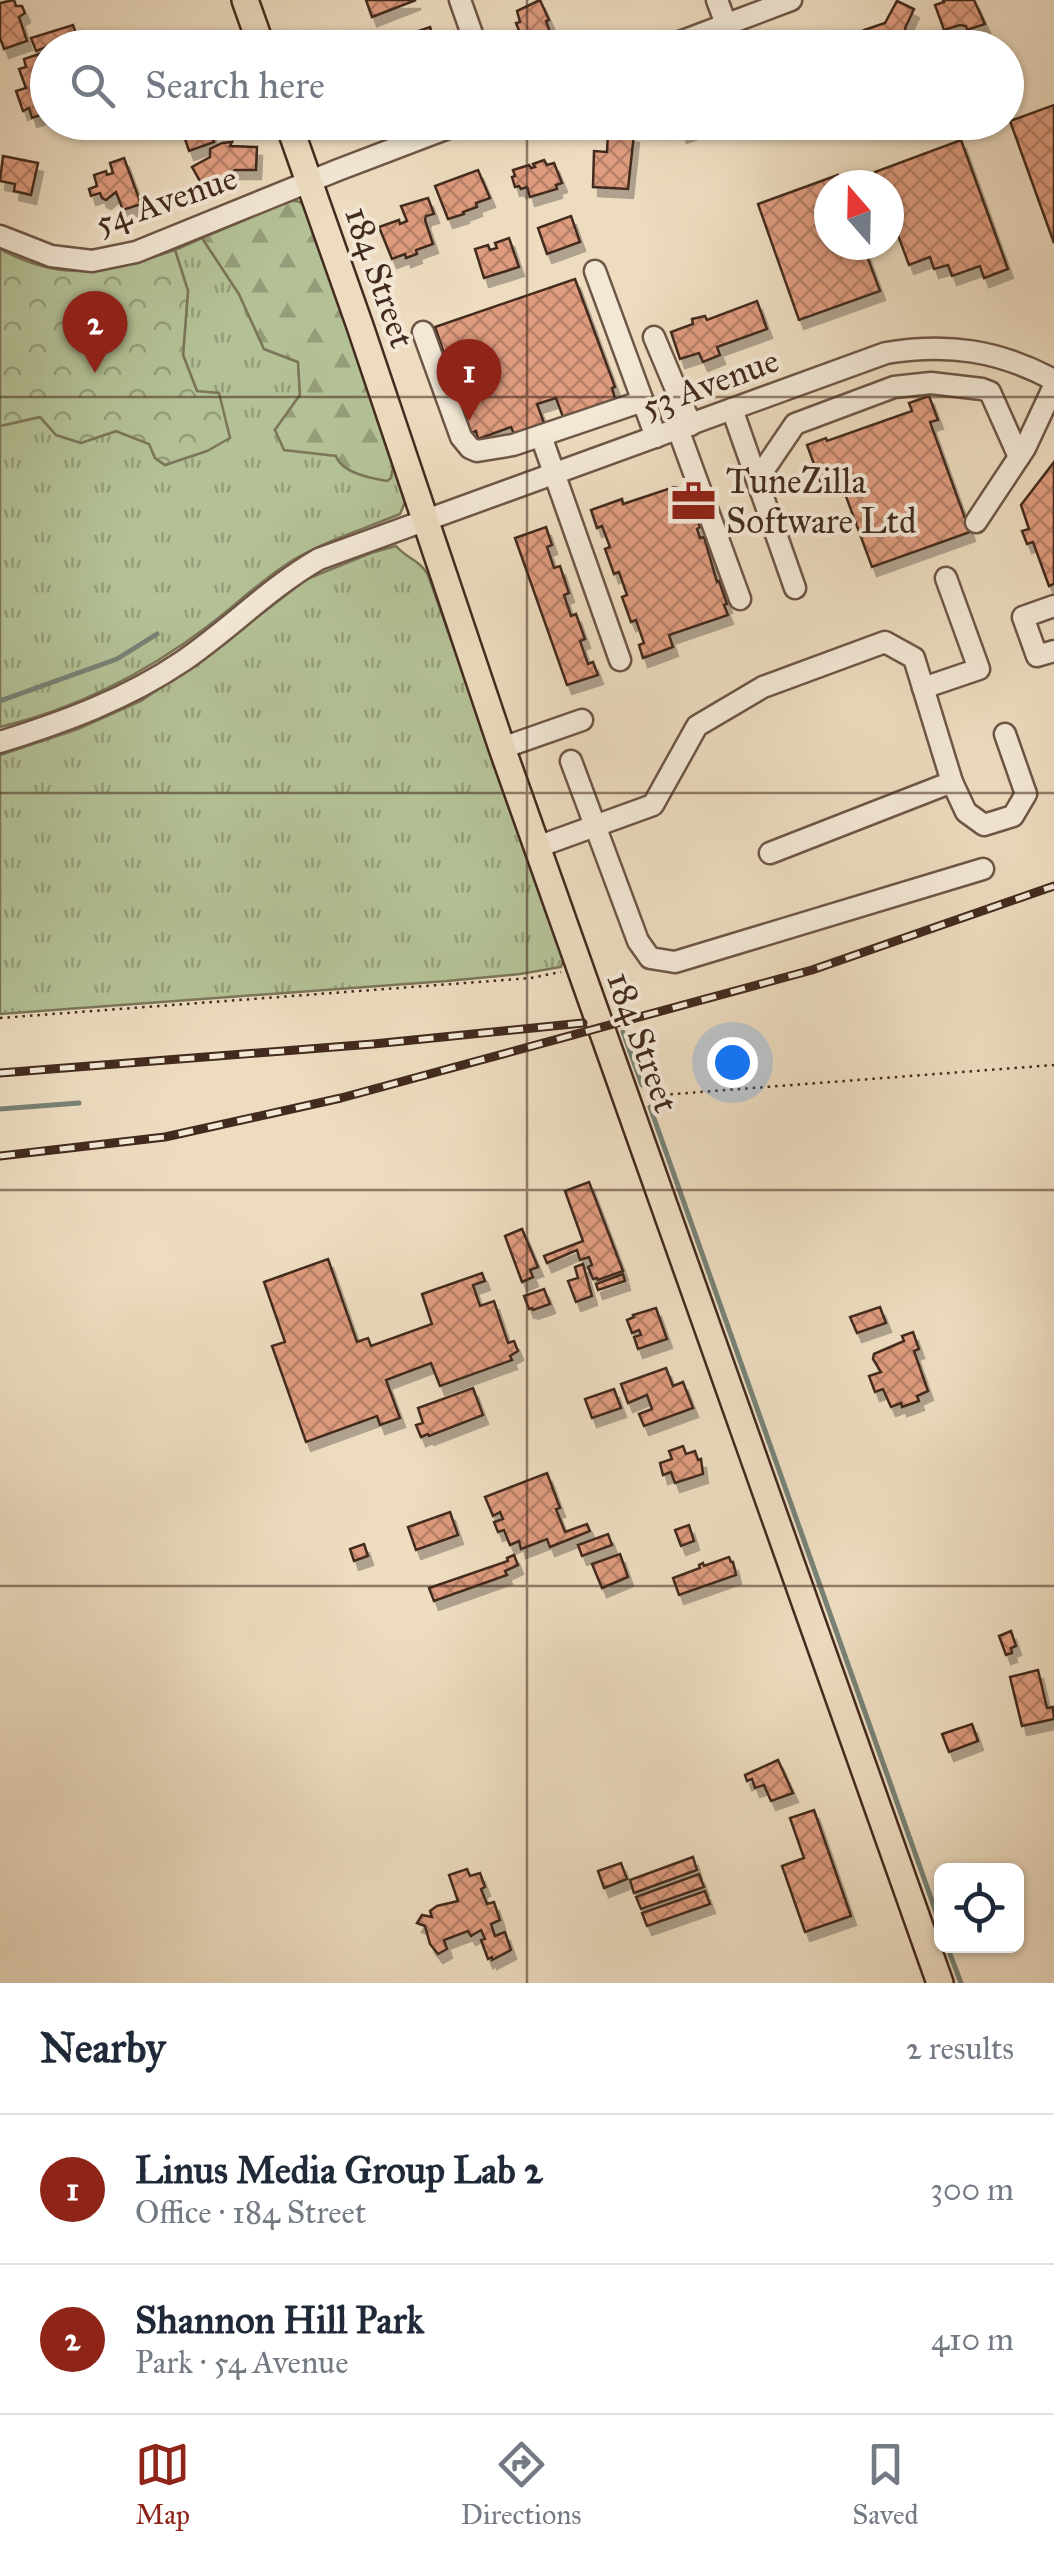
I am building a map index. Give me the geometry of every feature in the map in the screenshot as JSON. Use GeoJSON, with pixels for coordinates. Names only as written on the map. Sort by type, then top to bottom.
{"type":"FeatureCollection","features":[{"type":"Feature","properties":{"kind":"main road"},"geometry":{"type":"LineString","coordinates":[[245,0],[256,30]]}},
{"type":"Feature","properties":{"kind":"main road","name":"184 Street"},"geometry":{"type":"LineString","coordinates":[[294,140],[502,748],[940,1983]]}},
{"type":"Feature","properties":{"kind":"street"},"geometry":{"type":"LineString","coordinates":[[460,0],[470,30]]}},
{"type":"Feature","properties":{"kind":"street"},"geometry":{"type":"LineString","coordinates":[[717,0],[726,24]]}},
{"type":"Feature","properties":{"kind":"street"},"geometry":{"type":"LineString","coordinates":[[710,30],[791,0]]}},
{"type":"Feature","properties":{"kind":"street","name":"54 Avenue"},"geometry":{"type":"LineString","coordinates":[[0,236],[51,256],[92,261],[136,252],[418,140]]}},
{"type":"Feature","properties":{"kind":"street"},"geometry":{"type":"LineString","coordinates":[[595,271],[656,437]]}},
{"type":"Feature","properties":{"kind":"street"},"geometry":{"type":"LineString","coordinates":[[423,332],[465,444],[477,451],[513,445],[642,402]]}},
{"type":"Feature","properties":{"kind":"street"},"geometry":{"type":"LineString","coordinates":[[654,337],[740,599]]}},
{"type":"Feature","properties":{"kind":"street","name":"53 Avenue"},"geometry":{"type":"LineString","coordinates":[[0,742],[65,722],[123,697],[182,662],[302,568],[319,559],[886,353],[948,348],[992,354],[1022,364],[1054,383]]}},
{"type":"Feature","properties":{"kind":"street"},"geometry":{"type":"LineString","coordinates":[[757,480],[796,424],[894,388],[931,383],[990,392],[1020,457]]}},
{"type":"Feature","properties":{"kind":"street"},"geometry":{"type":"LineString","coordinates":[[976,522],[1020,457],[1054,383]]}},
{"type":"Feature","properties":{"kind":"street"},"geometry":{"type":"LineString","coordinates":[[732,410],[795,588]]}},
{"type":"Feature","properties":{"kind":"street"},"geometry":{"type":"LineString","coordinates":[[541,436],[620,660]]}},
{"type":"Feature","properties":{"kind":"street"},"geometry":{"type":"LineString","coordinates":[[924,688],[979,669],[946,578]]}},
{"type":"Feature","properties":{"kind":"street"},"geometry":{"type":"LineString","coordinates":[[1054,606],[1023,617],[1037,656],[1054,650]]}},
{"type":"Feature","properties":{"kind":"street"},"geometry":{"type":"LineString","coordinates":[[537,847],[653,805],[697,726],[763,687],[885,642],[914,658],[952,782],[966,812],[984,825],[1013,816],[1026,794],[1005,734]]}},
{"type":"Feature","properties":{"kind":"street"},"geometry":{"type":"LineString","coordinates":[[502,748],[582,720]]}},
{"type":"Feature","properties":{"kind":"street"},"geometry":{"type":"LineString","coordinates":[[571,761],[638,941],[650,958],[675,962],[983,869]]}},
{"type":"Feature","properties":{"kind":"street"},"geometry":{"type":"LineString","coordinates":[[770,852],[952,782]]}},
{"type":"Feature","properties":{"kind":"path"},"geometry":{"type":"LineString","coordinates":[[0,1018],[532,978],[567,970]]}},
{"type":"Feature","properties":{"kind":"path"},"geometry":{"type":"LineString","coordinates":[[626,1098],[1054,1065]]}},
{"type":"Feature","properties":{"kind":"green space"},"geometry":{"type":"Polygon","coordinates":[[[289,201],[305,205],[395,456],[387,481],[350,471],[336,456],[284,450],[275,430],[300,395],[298,362],[264,349],[239,294],[202,238],[289,201]]]}},
{"type":"Feature","properties":{"kind":"green space"},"geometry":{"type":"Polygon","coordinates":[[[202,238],[239,294],[264,349],[298,362],[300,395],[275,430],[395,456],[406,500],[400,514],[293,560],[184,643],[135,674],[82,700],[0,727],[0,426],[40,417],[56,435],[81,443],[116,431],[150,444],[155,458],[165,465],[185,457],[197,391],[183,355],[188,291],[175,250],[202,238]]]}},
{"type":"Feature","properties":{"kind":"green space"},"geometry":{"type":"Polygon","coordinates":[[[0,249],[45,267],[87,271],[175,250],[188,291],[183,355],[197,391],[219,393],[230,438],[207,451],[165,465],[155,458],[149,444],[116,431],[81,443],[56,435],[40,417],[0,426],[0,249]]]}},
{"type":"Feature","properties":{"kind":"green space"},"geometry":{"type":"Polygon","coordinates":[[[396,546],[428,575],[564,958],[561,967],[447,981],[0,1014],[0,755],[78,729],[141,701],[307,579],[396,546]]]}},
{"type":"Feature","properties":{"kind":"building"},"geometry":{"type":"Polygon","coordinates":[[[14,0],[25,13],[19,17],[27,41],[4,49],[0,38],[0,3],[14,0]]]}},
{"type":"Feature","properties":{"kind":"building"},"geometry":{"type":"Polygon","coordinates":[[[366,0],[416,0],[372,17],[366,0]]]}},
{"type":"Feature","properties":{"kind":"building"},"geometry":{"type":"Polygon","coordinates":[[[540,0],[549,30],[519,30],[517,11],[540,0]]]}},
{"type":"Feature","properties":{"kind":"building"},"geometry":{"type":"Polygon","coordinates":[[[943,0],[974,0],[985,24],[967,30],[960,25],[944,30],[935,5],[943,0]]]}},
{"type":"Feature","properties":{"kind":"building"},"geometry":{"type":"Polygon","coordinates":[[[897,1],[914,9],[906,30],[864,30],[885,23],[897,1]]]}},
{"type":"Feature","properties":{"kind":"building"},"geometry":{"type":"Polygon","coordinates":[[[30,57],[30,111],[29,108],[23,111],[16,91],[26,88],[19,69],[26,67],[24,59],[30,57]]]}},
{"type":"Feature","properties":{"kind":"building"},"geometry":{"type":"Polygon","coordinates":[[[1054,105],[1054,243],[1017,140],[1024,140],[1024,116],[1054,105]]]}},
{"type":"Feature","properties":{"kind":"building"},"geometry":{"type":"Polygon","coordinates":[[[185,140],[213,140],[214,142],[189,151],[185,140]]]}},
{"type":"Feature","properties":{"kind":"building"},"geometry":{"type":"Polygon","coordinates":[[[608,140],[633,140],[628,189],[593,187],[594,151],[607,152],[608,140]]]}},
{"type":"Feature","properties":{"kind":"building"},"geometry":{"type":"Polygon","coordinates":[[[961,140],[1008,269],[984,278],[980,266],[952,276],[948,265],[934,269],[930,257],[909,265],[904,252],[904,170],[880,170],[961,140]]]}},
{"type":"Feature","properties":{"kind":"building"},"geometry":{"type":"Polygon","coordinates":[[[232,142],[230,146],[257,147],[256,170],[235,170],[204,188],[192,167],[210,157],[210,149],[232,142]]]}},
{"type":"Feature","properties":{"kind":"building"},"geometry":{"type":"Polygon","coordinates":[[[3,156],[38,163],[31,195],[14,191],[15,184],[0,181],[3,156]]]}},
{"type":"Feature","properties":{"kind":"building"},"geometry":{"type":"Polygon","coordinates":[[[124,158],[141,204],[123,210],[116,192],[106,200],[100,193],[91,196],[89,189],[97,186],[94,175],[113,173],[110,163],[124,158]]]}},
{"type":"Feature","properties":{"kind":"building"},"geometry":{"type":"Polygon","coordinates":[[[544,160],[547,165],[554,163],[562,183],[556,185],[557,189],[530,197],[527,187],[515,187],[513,170],[535,167],[533,164],[544,160]]]}},
{"type":"Feature","properties":{"kind":"building"},"geometry":{"type":"Polygon","coordinates":[[[478,170],[490,198],[448,219],[435,186],[478,170]]]}},
{"type":"Feature","properties":{"kind":"building"},"geometry":{"type":"Polygon","coordinates":[[[814,184],[814,260],[869,260],[880,291],[799,320],[758,204],[814,184]]]}},
{"type":"Feature","properties":{"kind":"building"},"geometry":{"type":"Polygon","coordinates":[[[428,198],[434,214],[425,220],[433,244],[416,250],[417,254],[392,259],[379,227],[407,221],[401,206],[428,198]]]}},
{"type":"Feature","properties":{"kind":"building"},"geometry":{"type":"Polygon","coordinates":[[[571,216],[580,242],[547,254],[538,228],[571,216]]]}},
{"type":"Feature","properties":{"kind":"building"},"geometry":{"type":"Polygon","coordinates":[[[509,238],[519,267],[484,278],[475,249],[488,245],[490,250],[497,248],[495,243],[509,238]]]}},
{"type":"Feature","properties":{"kind":"building"},"geometry":{"type":"Polygon","coordinates":[[[575,279],[615,387],[612,388],[617,405],[583,418],[581,411],[563,417],[556,398],[537,404],[544,423],[514,434],[511,427],[478,439],[476,431],[471,433],[435,327],[575,279]]]}},
{"type":"Feature","properties":{"kind":"building"},"geometry":{"type":"Polygon","coordinates":[[[757,301],[767,329],[717,347],[720,355],[703,362],[699,353],[680,359],[671,332],[693,324],[692,319],[705,316],[707,320],[757,301]]]}},
{"type":"Feature","properties":{"kind":"building"},"geometry":{"type":"Polygon","coordinates":[[[929,396],[938,420],[930,422],[970,532],[872,567],[840,480],[822,486],[807,445],[912,411],[909,403],[929,396]]]}},
{"type":"Feature","properties":{"kind":"building"},"geometry":{"type":"Polygon","coordinates":[[[1054,462],[1054,584],[1049,586],[1033,542],[1027,544],[1022,531],[1029,529],[1021,505],[1054,462]]]}},
{"type":"Feature","properties":{"kind":"building"},"geometry":{"type":"Polygon","coordinates":[[[674,487],[683,489],[692,516],[695,515],[728,615],[669,635],[673,647],[643,658],[639,645],[644,643],[636,620],[631,622],[619,572],[614,574],[605,549],[610,547],[591,510],[674,487]]]}},
{"type":"Feature","properties":{"kind":"building"},"geometry":{"type":"Polygon","coordinates":[[[546,527],[554,568],[560,566],[571,616],[576,614],[588,664],[593,662],[598,675],[567,685],[515,538],[546,527]]]}},
{"type":"Feature","properties":{"kind":"building"},"geometry":{"type":"Polygon","coordinates":[[[589,1182],[623,1271],[598,1280],[593,1279],[588,1267],[592,1265],[589,1257],[580,1260],[577,1250],[547,1263],[544,1256],[583,1241],[565,1191],[589,1182]]]}},
{"type":"Feature","properties":{"kind":"building"},"geometry":{"type":"Polygon","coordinates":[[[522,1229],[538,1267],[530,1270],[533,1277],[522,1282],[505,1236],[522,1229]]]}},
{"type":"Feature","properties":{"kind":"building"},"geometry":{"type":"Polygon","coordinates":[[[328,1259],[357,1342],[368,1338],[371,1346],[432,1324],[422,1294],[482,1273],[485,1281],[473,1285],[480,1306],[494,1301],[508,1343],[514,1341],[518,1351],[510,1356],[512,1360],[440,1386],[431,1363],[386,1380],[400,1418],[380,1425],[377,1416],[306,1442],[272,1346],[285,1342],[264,1282],[328,1259]]]}},
{"type":"Feature","properties":{"kind":"building"},"geometry":{"type":"Polygon","coordinates":[[[583,1264],[592,1296],[576,1302],[568,1281],[578,1278],[575,1267],[583,1264]]]}},
{"type":"Feature","properties":{"kind":"building"},"geometry":{"type":"Polygon","coordinates":[[[623,1274],[625,1281],[598,1290],[596,1284],[623,1274]]]}},
{"type":"Feature","properties":{"kind":"building"},"geometry":{"type":"Polygon","coordinates":[[[544,1289],[550,1304],[529,1309],[524,1296],[544,1289]]]}},
{"type":"Feature","properties":{"kind":"building"},"geometry":{"type":"Polygon","coordinates":[[[880,1307],[886,1323],[857,1333],[850,1317],[880,1307]]]}},
{"type":"Feature","properties":{"kind":"building"},"geometry":{"type":"Polygon","coordinates":[[[656,1308],[667,1339],[638,1349],[634,1337],[640,1332],[632,1333],[627,1320],[656,1308]]]}},
{"type":"Feature","properties":{"kind":"building"},"geometry":{"type":"Polygon","coordinates":[[[913,1332],[919,1349],[914,1351],[928,1391],[917,1396],[919,1401],[891,1407],[883,1389],[875,1392],[869,1376],[881,1372],[874,1354],[904,1341],[902,1336],[913,1332]]]}},
{"type":"Feature","properties":{"kind":"building"},"geometry":{"type":"Polygon","coordinates":[[[666,1368],[673,1386],[683,1382],[693,1408],[644,1426],[639,1414],[652,1409],[647,1395],[628,1403],[621,1384],[666,1368]]]}},
{"type":"Feature","properties":{"kind":"building"},"geometry":{"type":"Polygon","coordinates":[[[473,1388],[483,1415],[421,1437],[416,1425],[423,1423],[418,1408],[473,1388]]]}},
{"type":"Feature","properties":{"kind":"building"},"geometry":{"type":"Polygon","coordinates":[[[614,1389],[621,1408],[592,1418],[585,1399],[614,1389]]]}},
{"type":"Feature","properties":{"kind":"building"},"geometry":{"type":"Polygon","coordinates":[[[683,1446],[686,1454],[695,1451],[701,1459],[703,1474],[675,1483],[671,1472],[663,1475],[660,1463],[672,1459],[669,1451],[683,1446]]]}},
{"type":"Feature","properties":{"kind":"building"},"geometry":{"type":"Polygon","coordinates":[[[547,1473],[565,1532],[587,1524],[590,1531],[550,1547],[547,1539],[521,1549],[519,1541],[510,1545],[504,1530],[498,1532],[494,1522],[503,1519],[500,1512],[493,1516],[485,1497],[547,1473]]]}},
{"type":"Feature","properties":{"kind":"building"},"geometry":{"type":"Polygon","coordinates":[[[450,1512],[458,1535],[416,1550],[408,1527],[450,1512]]]}},
{"type":"Feature","properties":{"kind":"building"},"geometry":{"type":"Polygon","coordinates":[[[689,1525],[694,1541],[681,1546],[675,1530],[689,1525]]]}},
{"type":"Feature","properties":{"kind":"building"},"geometry":{"type":"Polygon","coordinates":[[[608,1534],[612,1545],[582,1556],[578,1545],[608,1534]]]}},
{"type":"Feature","properties":{"kind":"building"},"geometry":{"type":"Polygon","coordinates":[[[364,1544],[368,1556],[354,1561],[350,1549],[364,1544]]]}},
{"type":"Feature","properties":{"kind":"building"},"geometry":{"type":"Polygon","coordinates":[[[620,1554],[628,1577],[602,1588],[592,1564],[620,1554]]]}},
{"type":"Feature","properties":{"kind":"building"},"geometry":{"type":"Polygon","coordinates":[[[514,1555],[518,1565],[505,1571],[507,1575],[434,1601],[429,1588],[508,1561],[514,1555]]]}},
{"type":"Feature","properties":{"kind":"building"},"geometry":{"type":"Polygon","coordinates":[[[729,1557],[736,1575],[679,1595],[673,1578],[700,1568],[703,1563],[704,1566],[729,1557]]]}},
{"type":"Feature","properties":{"kind":"building"},"geometry":{"type":"Polygon","coordinates":[[[1011,1631],[1016,1646],[1006,1655],[999,1636],[1011,1631]]]}},
{"type":"Feature","properties":{"kind":"building"},"geometry":{"type":"Polygon","coordinates":[[[1038,1670],[1047,1708],[1053,1707],[1054,1719],[1022,1726],[1010,1677],[1038,1670]]]}},
{"type":"Feature","properties":{"kind":"building"},"geometry":{"type":"Polygon","coordinates":[[[972,1724],[978,1741],[949,1752],[942,1734],[972,1724]]]}},
{"type":"Feature","properties":{"kind":"building"},"geometry":{"type":"Polygon","coordinates":[[[778,1760],[793,1793],[771,1801],[764,1785],[755,1788],[752,1779],[747,1781],[745,1775],[778,1760]]]}},
{"type":"Feature","properties":{"kind":"building"},"geometry":{"type":"Polygon","coordinates":[[[814,1810],[851,1916],[805,1932],[782,1866],[804,1858],[790,1818],[814,1810]]]}},
{"type":"Feature","properties":{"kind":"building"},"geometry":{"type":"Polygon","coordinates":[[[693,1857],[697,1870],[634,1893],[630,1880],[693,1857]]]}},
{"type":"Feature","properties":{"kind":"building"},"geometry":{"type":"Polygon","coordinates":[[[621,1863],[627,1879],[604,1888],[598,1871],[621,1863]]]}},
{"type":"Feature","properties":{"kind":"building"},"geometry":{"type":"Polygon","coordinates":[[[467,1869],[470,1876],[480,1873],[487,1904],[494,1902],[500,1920],[491,1924],[495,1936],[505,1932],[511,1950],[492,1960],[488,1959],[481,1940],[485,1939],[481,1930],[471,1936],[468,1931],[444,1940],[447,1949],[438,1954],[430,1944],[425,1926],[417,1923],[422,1915],[432,1917],[430,1911],[437,1906],[458,1901],[449,1875],[467,1869]]]}},
{"type":"Feature","properties":{"kind":"building"},"geometry":{"type":"Polygon","coordinates":[[[699,1874],[704,1887],[641,1909],[636,1897],[699,1874]]]}},
{"type":"Feature","properties":{"kind":"building"},"geometry":{"type":"Polygon","coordinates":[[[705,1891],[710,1904],[647,1926],[642,1913],[705,1891]]]}},
{"type":"Feature","properties":{"kind":"waterway"},"geometry":{"type":"LineString","coordinates":[[0,701],[117,659],[157,634]]}},
{"type":"Feature","properties":{"kind":"waterway"},"geometry":{"type":"LineString","coordinates":[[623,1032],[642,1085]]}},
{"type":"Feature","properties":{"kind":"waterway"},"geometry":{"type":"LineString","coordinates":[[0,1109],[79,1103]]}},
{"type":"Feature","properties":{"kind":"waterway"},"geometry":{"type":"LineString","coordinates":[[650,1107],[934,1906]]}},
{"type":"Feature","properties":{"kind":"waterway"},"geometry":{"type":"LineString","coordinates":[[950,1953],[961,1983]]}},
{"type":"Feature","properties":{"kind":"railway"},"geometry":{"type":"LineString","coordinates":[[0,1156],[165,1137],[341,1098],[812,970],[1054,886]]}},
{"type":"Feature","properties":{"kind":"railway"},"geometry":{"type":"LineString","coordinates":[[0,1073],[583,1023]]}},
{"type":"Feature","properties":{"kind":"place","name":"Shannon Hill Park"},"geometry":{"type":"Point","coordinates":[95,373]}},
{"type":"Feature","properties":{"kind":"place","name":"Linus Media Group Lab 2"},"geometry":{"type":"Point","coordinates":[469,421]}},
{"type":"Feature","properties":{"kind":"place","name":"TuneZilla Software Ltd"},"geometry":{"type":"Point","coordinates":[693,501]}}]}
